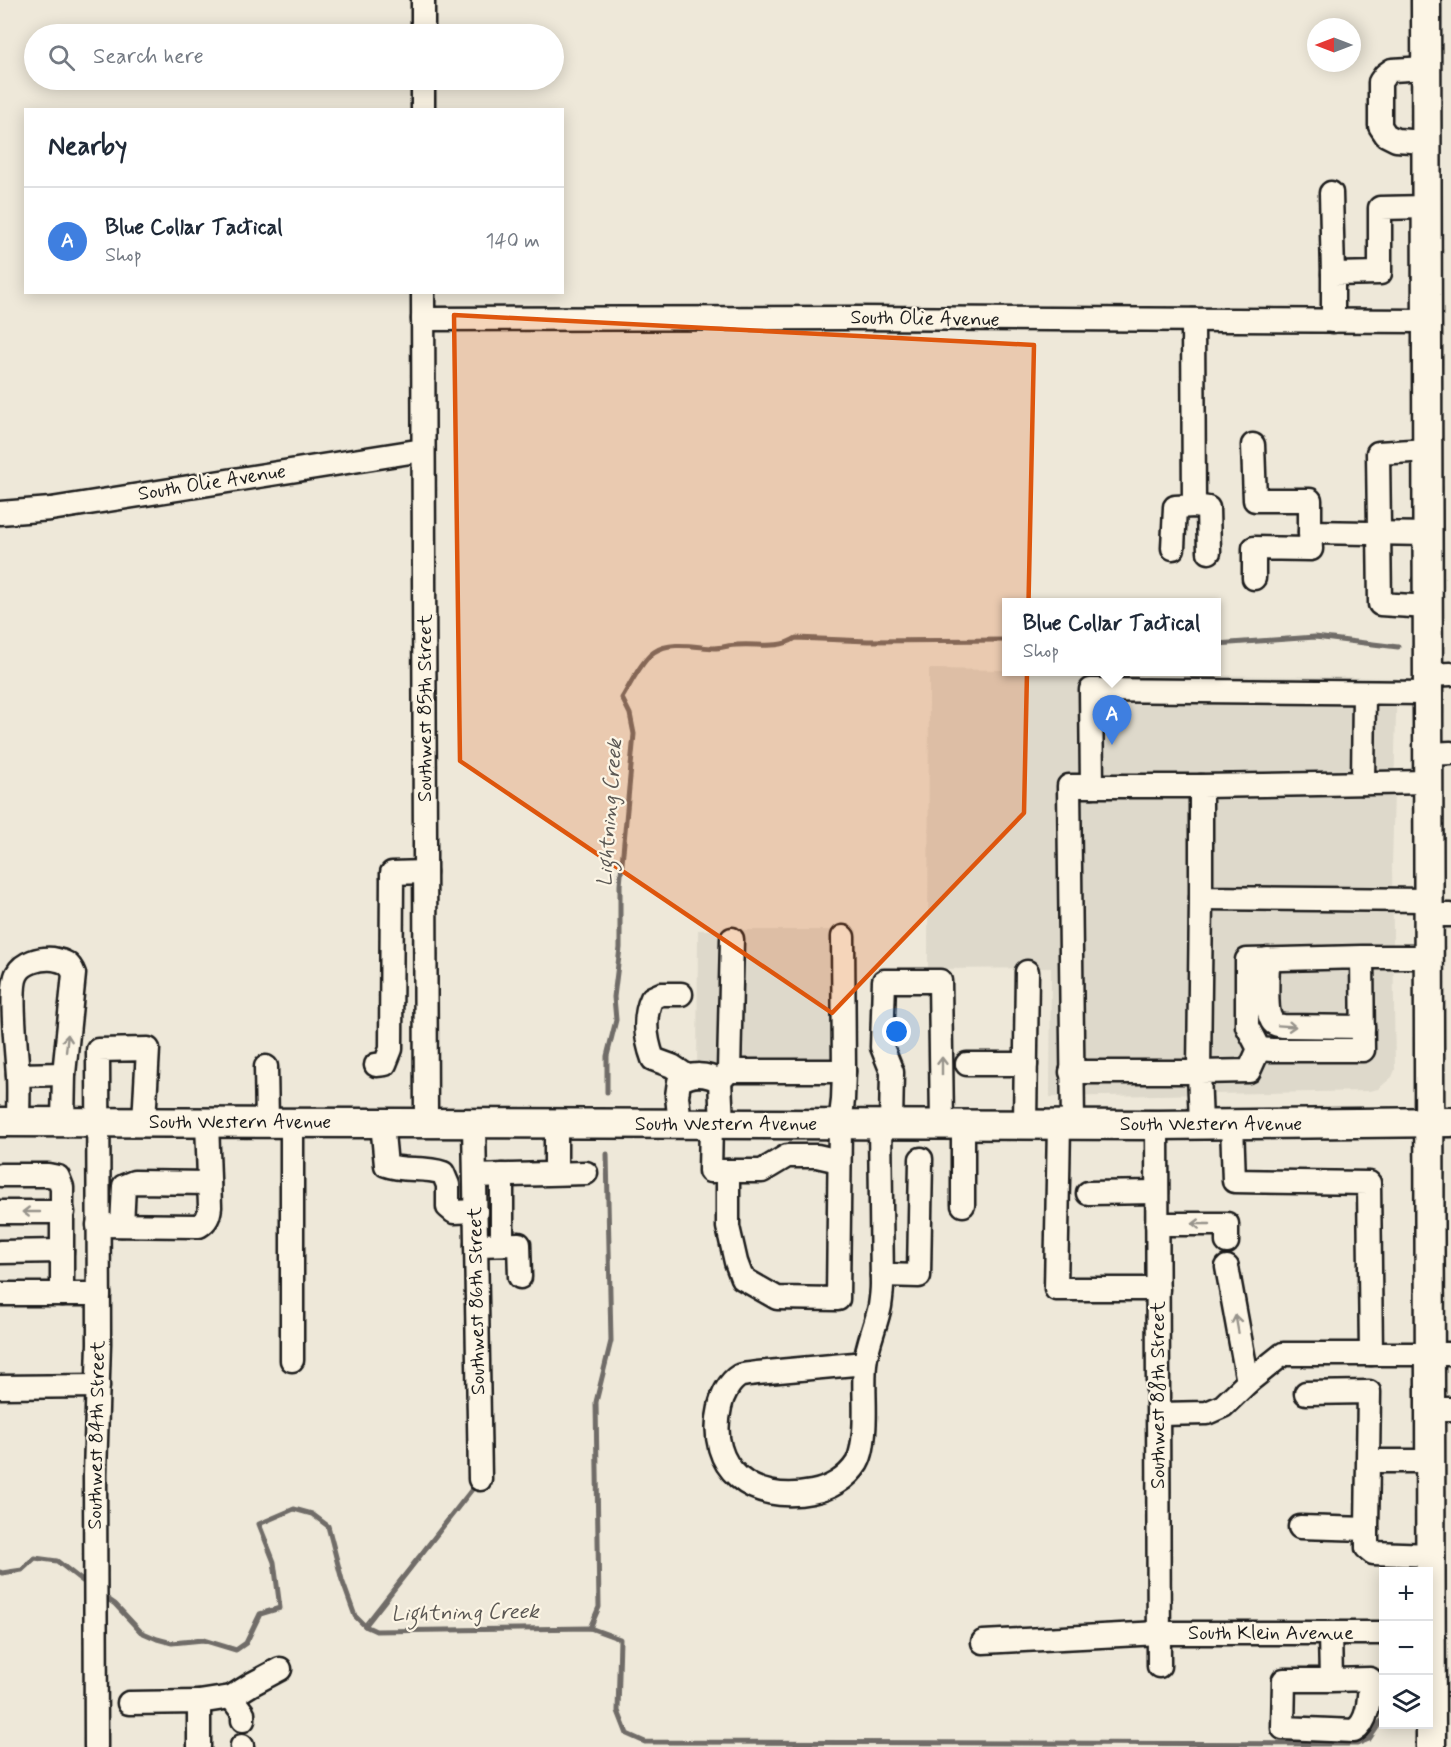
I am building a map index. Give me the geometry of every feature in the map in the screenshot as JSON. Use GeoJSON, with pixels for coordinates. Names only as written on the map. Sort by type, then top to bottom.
{"type":"FeatureCollection","features":[{"type":"Feature","properties":{"kind":"main road"},"geometry":{"type":"LineString","coordinates":[[1426,0],[1428,607],[1436,681],[1440,753],[1429,782],[1437,910],[1429,957],[1441,1122],[1441,1409],[1429,1461],[1430,1621]]}},
{"type":"Feature","properties":{"kind":"main road","name":"South Western Avenue"},"geometry":{"type":"LineString","coordinates":[[9,1122],[1157,1125],[1441,1122]]}},
{"type":"Feature","properties":{"kind":"main road"},"geometry":{"type":"LineString","coordinates":[[1430,1675],[1431,1747]]}},
{"type":"Feature","properties":{"kind":"street"},"geometry":{"type":"LineString","coordinates":[[423,0],[423,24]]}},
{"type":"Feature","properties":{"kind":"street"},"geometry":{"type":"LineString","coordinates":[[1426,68],[1392,70],[1385,75],[1380,82],[1380,126],[1386,135],[1396,140],[1426,142]]}},
{"type":"Feature","properties":{"kind":"street"},"geometry":{"type":"LineString","coordinates":[[423,90],[423,108]]}},
{"type":"Feature","properties":{"kind":"street"},"geometry":{"type":"LineString","coordinates":[[1332,193],[1333,321]]}},
{"type":"Feature","properties":{"kind":"street"},"geometry":{"type":"LineString","coordinates":[[1333,274],[1380,273],[1380,208],[1427,207]]}},
{"type":"Feature","properties":{"kind":"street","name":"Southwest 85th Street"},"geometry":{"type":"LineString","coordinates":[[423,294],[426,1123]]}},
{"type":"Feature","properties":{"kind":"street","name":"South Olie Avenue"},"geometry":{"type":"LineString","coordinates":[[423,320],[854,318],[1427,321]]}},
{"type":"Feature","properties":{"kind":"street"},"geometry":{"type":"LineString","coordinates":[[1193,320],[1194,506]]}},
{"type":"Feature","properties":{"kind":"street"},"geometry":{"type":"LineString","coordinates":[[1253,445],[1255,500],[1310,500],[1311,549],[1254,548],[1254,578]]}},
{"type":"Feature","properties":{"kind":"street","name":"South Olie Avenue"},"geometry":{"type":"LineString","coordinates":[[0,513],[51,509],[423,450]]}},
{"type":"Feature","properties":{"kind":"street"},"geometry":{"type":"LineString","coordinates":[[1428,450],[1378,453],[1380,604],[1428,607]]}},
{"type":"Feature","properties":{"kind":"street"},"geometry":{"type":"LineString","coordinates":[[1173,548],[1175,507],[1194,506],[1208,508],[1209,552]]}},
{"type":"Feature","properties":{"kind":"street"},"geometry":{"type":"LineString","coordinates":[[1310,532],[1428,534]]}},
{"type":"Feature","properties":{"kind":"street"},"geometry":{"type":"LineString","coordinates":[[1092,786],[1091,690],[1364,693],[1436,681]]}},
{"type":"Feature","properties":{"kind":"street"},"geometry":{"type":"LineString","coordinates":[[1363,783],[1364,693]]}},
{"type":"Feature","properties":{"kind":"street"},"geometry":{"type":"LineString","coordinates":[[1158,1289],[1056,1289],[1071,1072],[1069,786],[1429,782]]}},
{"type":"Feature","properties":{"kind":"street"},"geometry":{"type":"LineString","coordinates":[[1201,786],[1199,1072],[1202,1124]]}},
{"type":"Feature","properties":{"kind":"street"},"geometry":{"type":"LineString","coordinates":[[376,1065],[385,1064],[391,1049],[392,873],[425,872]]}},
{"type":"Feature","properties":{"kind":"street"},"geometry":{"type":"LineString","coordinates":[[1201,898],[1437,910]]}},
{"type":"Feature","properties":{"kind":"street"},"geometry":{"type":"LineString","coordinates":[[728,1171],[728,1227],[742,1278],[777,1298],[838,1299],[839,1161],[844,1071],[843,937]]}},
{"type":"Feature","properties":{"kind":"street"},"geometry":{"type":"LineString","coordinates":[[732,939],[725,1076],[710,1171],[762,1171],[787,1156],[818,1156],[839,1161]]}},
{"type":"Feature","properties":{"kind":"street"},"geometry":{"type":"LineString","coordinates":[[1259,1049],[1363,1050],[1362,957]]}},
{"type":"Feature","properties":{"kind":"street"},"geometry":{"type":"LineString","coordinates":[[1259,1049],[1247,1026],[1247,960],[1429,957]]}},
{"type":"Feature","properties":{"kind":"street"},"geometry":{"type":"LineString","coordinates":[[9,1122],[18,1075],[13,989],[16,974],[28,963],[46,958],[62,960],[70,966],[74,974],[64,1074],[63,1122]]}},
{"type":"Feature","properties":{"kind":"street"},"geometry":{"type":"LineString","coordinates":[[1268,959],[1268,1012],[1275,1025],[1363,1027]]}},
{"type":"Feature","properties":{"kind":"street"},"geometry":{"type":"LineString","coordinates":[[1026,1124],[1027,972]]}},
{"type":"Feature","properties":{"kind":"street"},"geometry":{"type":"LineString","coordinates":[[865,1363],[739,1376],[729,1386],[721,1402],[716,1423],[719,1447],[728,1466],[741,1480],[755,1489],[787,1495],[805,1494],[823,1490],[841,1480],[857,1463],[863,1446],[865,1363],[869,1340],[880,1307],[881,1206],[892,1072],[882,1047],[884,981],[940,981],[952,1124],[963,1205]]}},
{"type":"Feature","properties":{"kind":"street"},"geometry":{"type":"LineString","coordinates":[[681,994],[661,994],[652,998],[647,1007],[647,1037],[653,1059],[672,1066],[687,1076],[844,1071]]}},
{"type":"Feature","properties":{"kind":"street","name":"Southwest 84th Street"},"geometry":{"type":"LineString","coordinates":[[96,1747],[98,1050],[148,1049],[144,1122]]}},
{"type":"Feature","properties":{"kind":"street"},"geometry":{"type":"LineString","coordinates":[[1071,1072],[1249,1071],[1259,1049]]}},
{"type":"Feature","properties":{"kind":"street"},"geometry":{"type":"LineString","coordinates":[[967,1064],[1026,1064]]}},
{"type":"Feature","properties":{"kind":"street"},"geometry":{"type":"LineString","coordinates":[[266,1066],[280,1122],[292,1360]]}},
{"type":"Feature","properties":{"kind":"street"},"geometry":{"type":"LineString","coordinates":[[18,1075],[64,1074]]}},
{"type":"Feature","properties":{"kind":"street"},"geometry":{"type":"LineString","coordinates":[[680,1124],[677,1095],[679,1082],[687,1076]]}},
{"type":"Feature","properties":{"kind":"street"},"geometry":{"type":"LineString","coordinates":[[98,1225],[199,1226],[205,1222],[209,1216],[207,1122]]}},
{"type":"Feature","properties":{"kind":"street"},"geometry":{"type":"LineString","coordinates":[[382,1123],[386,1165],[395,1169],[432,1169],[443,1173],[448,1185],[448,1207],[454,1212],[476,1211]]}},
{"type":"Feature","properties":{"kind":"street","name":"Southwest 86th Street"},"geometry":{"type":"LineString","coordinates":[[474,1124],[480,1479]]}},
{"type":"Feature","properties":{"kind":"street"},"geometry":{"type":"LineString","coordinates":[[556,1124],[556,1173]]}},
{"type":"Feature","properties":{"kind":"street"},"geometry":{"type":"LineString","coordinates":[[787,1124],[787,1156]]}},
{"type":"Feature","properties":{"kind":"street"},"geometry":{"type":"LineString","coordinates":[[1232,1124],[1234,1181],[1369,1183],[1371,1354]]}},
{"type":"Feature","properties":{"kind":"street","name":"Southwest 88th Street"},"geometry":{"type":"LineString","coordinates":[[1157,1125],[1159,1666]]}},
{"type":"Feature","properties":{"kind":"street"},"geometry":{"type":"LineString","coordinates":[[882,1275],[919,1276],[921,1159]]}},
{"type":"Feature","properties":{"kind":"street"},"geometry":{"type":"LineString","coordinates":[[475,1176],[586,1173]]}},
{"type":"Feature","properties":{"kind":"street"},"geometry":{"type":"LineString","coordinates":[[0,1175],[58,1177],[62,1187],[63,1212],[62,1294]]}},
{"type":"Feature","properties":{"kind":"street"},"geometry":{"type":"LineString","coordinates":[[501,1175],[502,1244]]}},
{"type":"Feature","properties":{"kind":"street"},"geometry":{"type":"LineString","coordinates":[[122,1225],[124,1186],[134,1182],[209,1183]]}},
{"type":"Feature","properties":{"kind":"street"},"geometry":{"type":"LineString","coordinates":[[1088,1193],[1157,1192]]}},
{"type":"Feature","properties":{"kind":"street"},"geometry":{"type":"LineString","coordinates":[[881,1206],[920,1206]]}},
{"type":"Feature","properties":{"kind":"street"},"geometry":{"type":"LineString","coordinates":[[0,1212],[63,1212]]}},
{"type":"Feature","properties":{"kind":"street"},"geometry":{"type":"LineString","coordinates":[[1157,1224],[1227,1224],[1227,1242]]}},
{"type":"Feature","properties":{"kind":"street"},"geometry":{"type":"LineString","coordinates":[[476,1245],[519,1244],[520,1277]]}},
{"type":"Feature","properties":{"kind":"street"},"geometry":{"type":"LineString","coordinates":[[0,1252],[62,1251]]}},
{"type":"Feature","properties":{"kind":"street"},"geometry":{"type":"LineString","coordinates":[[1227,1267],[1248,1382]]}},
{"type":"Feature","properties":{"kind":"street"},"geometry":{"type":"LineString","coordinates":[[0,1294],[99,1294]]}},
{"type":"Feature","properties":{"kind":"street"},"geometry":{"type":"LineString","coordinates":[[1159,1414],[1207,1413],[1223,1406],[1283,1354],[1441,1354]]}},
{"type":"Feature","properties":{"kind":"street"},"geometry":{"type":"LineString","coordinates":[[0,1387],[98,1386]]}},
{"type":"Feature","properties":{"kind":"street"},"geometry":{"type":"LineString","coordinates":[[1306,1394],[1369,1392],[1367,1548],[1373,1553],[1431,1555]]}},
{"type":"Feature","properties":{"kind":"street"},"geometry":{"type":"LineString","coordinates":[[1369,1461],[1429,1461]]}},
{"type":"Feature","properties":{"kind":"street"},"geometry":{"type":"LineString","coordinates":[[1300,1527],[1367,1529]]}},
{"type":"Feature","properties":{"kind":"street","name":"South Klein Avenue"},"geometry":{"type":"LineString","coordinates":[[983,1642],[1159,1633],[1379,1633]]}},
{"type":"Feature","properties":{"kind":"street"},"geometry":{"type":"LineString","coordinates":[[1330,1633],[1331,1680]]}},
{"type":"Feature","properties":{"kind":"street"},"geometry":{"type":"LineString","coordinates":[[129,1703],[199,1702],[231,1697],[280,1670]]}},
{"type":"Feature","properties":{"kind":"street"},"geometry":{"type":"LineString","coordinates":[[231,1697],[243,1713],[243,1720]]}},
{"type":"Feature","properties":{"kind":"street"},"geometry":{"type":"LineString","coordinates":[[199,1702],[199,1747]]}},
{"type":"Feature","properties":{"kind":"highlighted area"},"geometry":{"type":"Polygon","coordinates":[[[454,315],[1034,345],[1024,813],[832,1013],[460,761],[454,315]]]}},
{"type":"Feature","properties":{"kind":"shaded area"},"geometry":{"type":"Polygon","coordinates":[[[929,669],[1002,670],[1002,676],[1221,675],[1397,678],[1392,866],[1395,1070],[1392,1077],[1378,1089],[1050,1097],[1051,968],[928,969],[929,669]]]}},
{"type":"Feature","properties":{"kind":"shaded area"},"geometry":{"type":"Polygon","coordinates":[[[698,930],[857,930],[857,1079],[697,1079],[698,930]]]}},
{"type":"Feature","properties":{"kind":"waterway","name":"Lightning Creek"},"geometry":{"type":"LineString","coordinates":[[1221,644],[1315,637],[1398,647]]}},
{"type":"Feature","properties":{"kind":"waterway","name":"Lightning Creek"},"geometry":{"type":"LineString","coordinates":[[607,1092],[607,1056],[616,1020],[614,997],[620,948],[620,885],[634,734],[630,714],[622,698],[645,661],[654,652],[667,647],[714,648],[734,645],[775,645],[796,638],[868,641],[1002,640]]}},
{"type":"Feature","properties":{"kind":"waterway","name":"Lightning Creek"},"geometry":{"type":"LineString","coordinates":[[590,1628],[599,1607],[596,1402],[611,1341],[607,1154]]}},
{"type":"Feature","properties":{"kind":"waterway"},"geometry":{"type":"LineString","coordinates":[[365,1626],[477,1483]]}},
{"type":"Feature","properties":{"kind":"waterway"},"geometry":{"type":"LineString","coordinates":[[102,1595],[115,1604],[141,1632],[157,1639],[172,1643],[203,1640],[236,1650],[246,1643],[260,1614],[280,1608],[274,1562],[259,1524],[294,1509],[312,1514],[328,1526],[342,1580],[355,1616],[365,1626],[376,1631],[590,1628],[620,1639],[618,1711],[627,1734],[645,1742],[1357,1744],[1369,1739],[1379,1724]]}},
{"type":"Feature","properties":{"kind":"waterway","name":"Lightning Creek"},"geometry":{"type":"LineString","coordinates":[[0,1572],[22,1570],[35,1558],[57,1561],[89,1586]]}},
{"type":"Feature","properties":{"kind":"place","name":"Blue Collar Tactical"},"geometry":{"type":"Point","coordinates":[1112,745]}}]}
